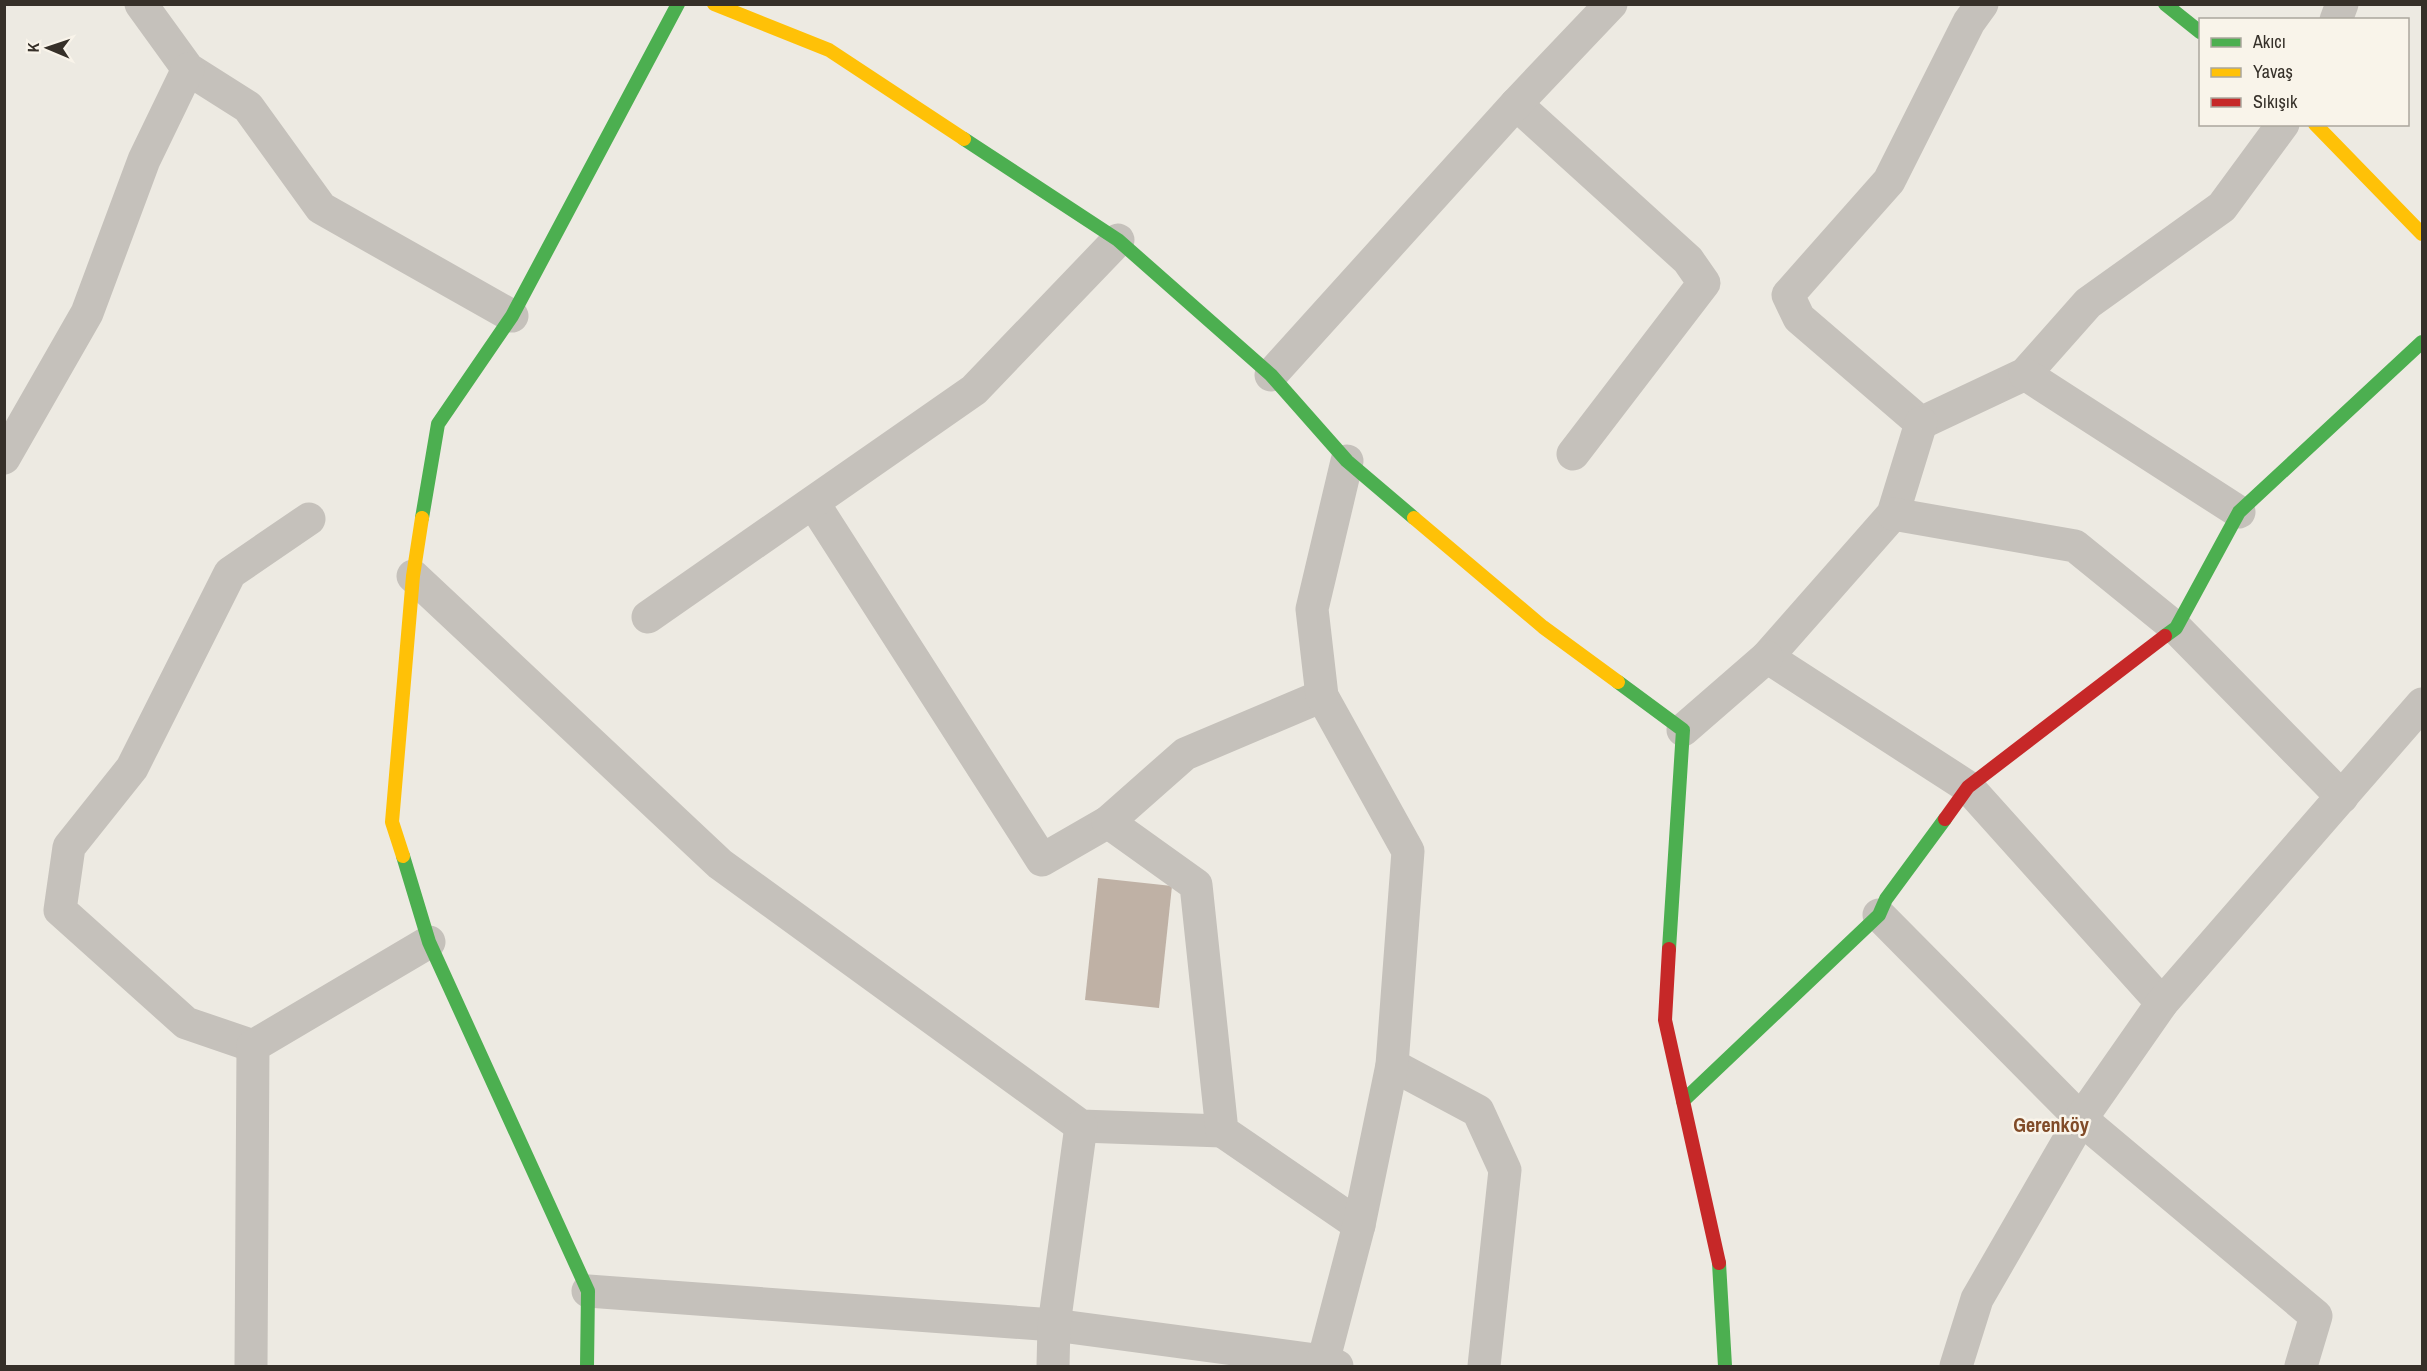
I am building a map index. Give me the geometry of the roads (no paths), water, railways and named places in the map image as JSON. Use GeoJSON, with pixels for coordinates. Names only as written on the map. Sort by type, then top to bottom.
{"type":"FeatureCollection","features":[{"type":"Feature","properties":{"kind":"street"},"geometry":{"type":"LineString","coordinates":[[141,4],[188,69],[248,107],[321,208],[512,316]]}},
{"type":"Feature","properties":{"kind":"street"},"geometry":{"type":"LineString","coordinates":[[587,1366],[588,1291],[429,942],[392,822],[413,576],[438,424],[512,316],[678,4]]}},
{"type":"Feature","properties":{"kind":"street"},"geometry":{"type":"LineString","coordinates":[[714,4],[829,50],[1118,240],[1271,375],[1347,461],[1543,627],[1683,730]]}},
{"type":"Feature","properties":{"kind":"street"},"geometry":{"type":"LineString","coordinates":[[1271,375],[1516,104],[1611,4]]}},
{"type":"Feature","properties":{"kind":"street"},"geometry":{"type":"LineString","coordinates":[[1921,423],[1798,318],[1788,295],[1889,181],[1969,22],[1982,4]]}},
{"type":"Feature","properties":{"kind":"street"},"geometry":{"type":"LineString","coordinates":[[2165,4],[2199,31]]}},
{"type":"Feature","properties":{"kind":"street"},"geometry":{"type":"LineString","coordinates":[[4,458],[87,313],[144,160],[188,69]]}},
{"type":"Feature","properties":{"kind":"street"},"geometry":{"type":"LineString","coordinates":[[1516,104],[1688,260],[1704,283],[1573,454]]}},
{"type":"Feature","properties":{"kind":"street"},"geometry":{"type":"LineString","coordinates":[[1724,1366],[1720,1268],[1665,1020],[1683,730],[1767,657],[1893,514],[1921,423],[2025,374],[2088,303],[2222,207],[2282,126]]}},
{"type":"Feature","properties":{"kind":"street"},"geometry":{"type":"LineString","coordinates":[[2317,126],[2422,234]]}},
{"type":"Feature","properties":{"kind":"street"},"geometry":{"type":"LineString","coordinates":[[648,617],[974,390],[1118,240]]}},
{"type":"Feature","properties":{"kind":"street"},"geometry":{"type":"LineString","coordinates":[[1683,1101],[1880,915],[1886,898],[1968,787],[2176,628],[2239,512],[2422,342]]}},
{"type":"Feature","properties":{"kind":"street"},"geometry":{"type":"LineString","coordinates":[[2025,374],[2239,512]]}},
{"type":"Feature","properties":{"kind":"street"},"geometry":{"type":"LineString","coordinates":[[588,1291],[1054,1325],[1328,1365],[1392,1065],[1408,851],[1322,696],[1312,609],[1347,461]]}},
{"type":"Feature","properties":{"kind":"street"},"geometry":{"type":"LineString","coordinates":[[813,504],[1042,861],[1108,822],[1185,754],[1322,696]]}},
{"type":"Feature","properties":{"kind":"street"},"geometry":{"type":"LineString","coordinates":[[1893,514],[2075,546],[2176,628],[2342,797]]}},
{"type":"Feature","properties":{"kind":"street"},"geometry":{"type":"LineString","coordinates":[[309,519],[230,573],[132,768],[69,847],[60,910],[186,1023],[253,1046],[429,942]]}},
{"type":"Feature","properties":{"kind":"street"},"geometry":{"type":"LineString","coordinates":[[413,576],[720,864],[1081,1126],[1222,1131],[1359,1225]]}},
{"type":"Feature","properties":{"kind":"street"},"geometry":{"type":"LineString","coordinates":[[1767,657],[1968,787],[2162,1003]]}},
{"type":"Feature","properties":{"kind":"street"},"geometry":{"type":"LineString","coordinates":[[1956,1366],[1977,1299],[2081,1119],[2162,1003],[2422,704]]}},
{"type":"Feature","properties":{"kind":"street"},"geometry":{"type":"LineString","coordinates":[[1108,822],[1196,885],[1222,1131]]}},
{"type":"Feature","properties":{"kind":"street"},"geometry":{"type":"LineString","coordinates":[[1880,915],[2081,1119],[2316,1316],[2301,1366]]}},
{"type":"Feature","properties":{"kind":"street"},"geometry":{"type":"LineString","coordinates":[[251,1366],[253,1046]]}},
{"type":"Feature","properties":{"kind":"street"},"geometry":{"type":"LineString","coordinates":[[1392,1065],[1478,1111],[1504,1170],[1484,1366]]}},
{"type":"Feature","properties":{"kind":"street"},"geometry":{"type":"LineString","coordinates":[[1053,1366],[1054,1325],[1081,1126]]}},
{"type":"Feature","properties":{"kind":"district","name":"Gerenköy"},"geometry":{"type":"Point","coordinates":[2051,1125]}}]}
